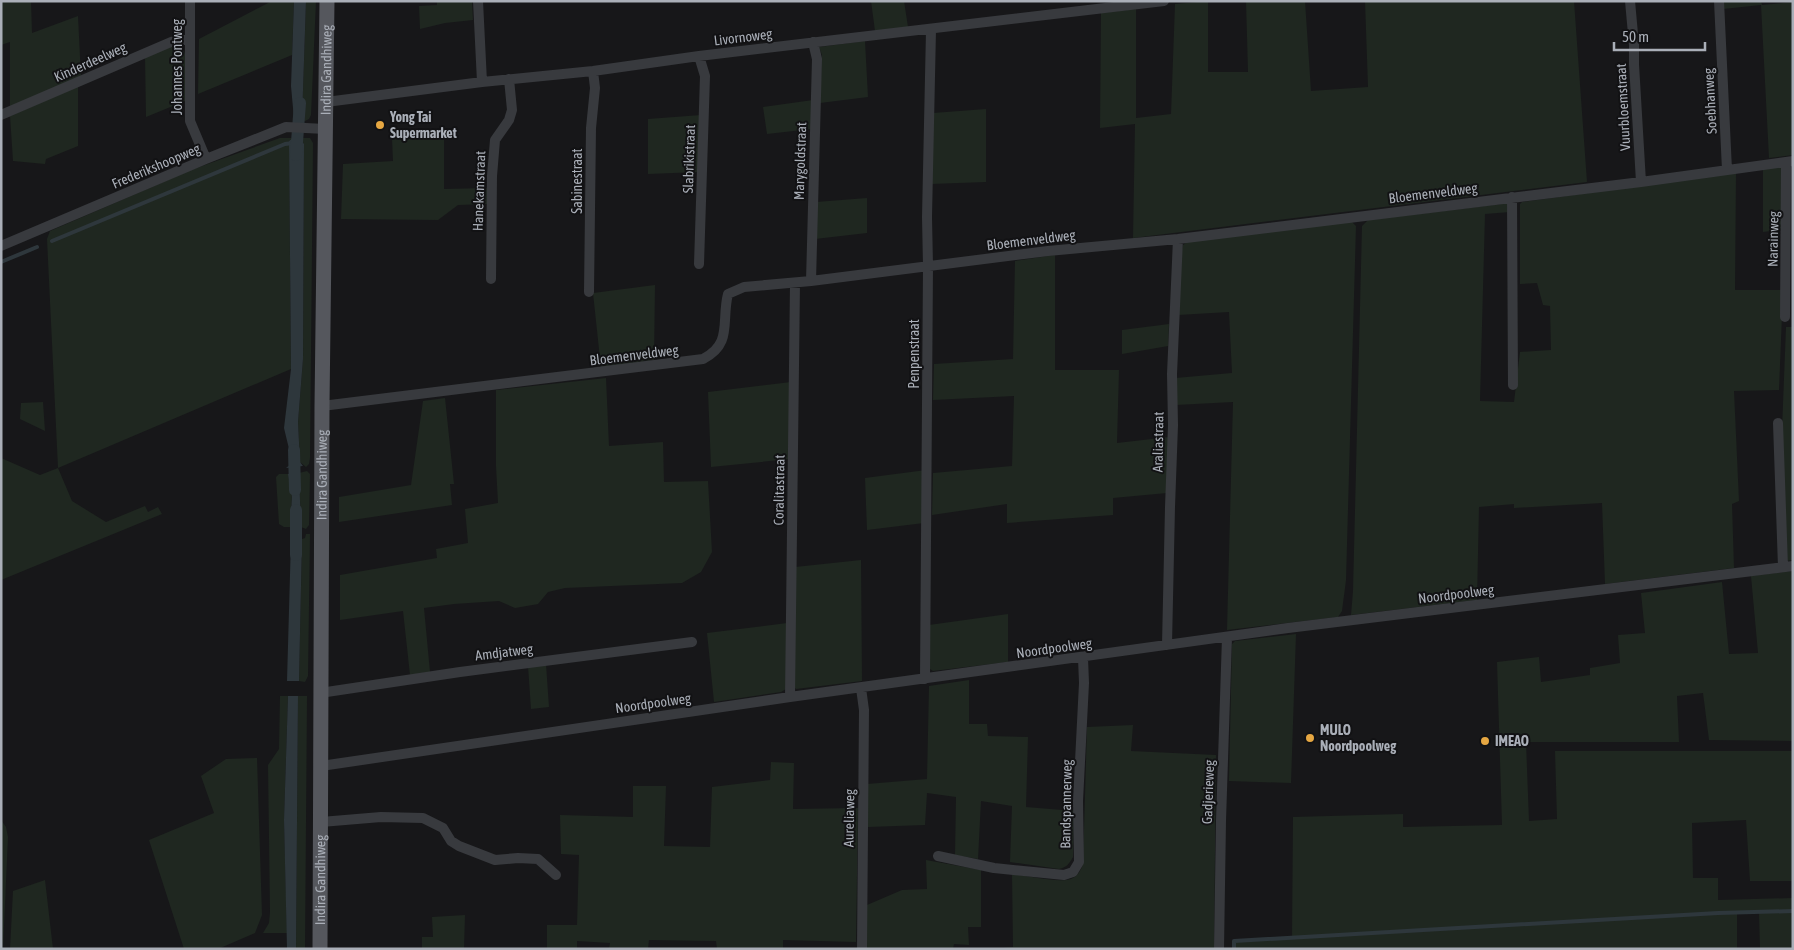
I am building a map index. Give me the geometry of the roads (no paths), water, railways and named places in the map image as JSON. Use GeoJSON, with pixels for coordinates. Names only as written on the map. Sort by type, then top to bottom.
{"type":"FeatureCollection","features":[{"type":"Feature","properties":{"kind":"main road","name":"Indira Gandhiweg"},"geometry":{"type":"LineString","coordinates":[[320,949],[320,693],[323,468],[318,128],[326,102],[327,1]]}},
{"type":"Feature","properties":{"kind":"street","name":"Johannes Pontweg"},"geometry":{"type":"LineString","coordinates":[[190,1],[190,120],[206,159]]}},
{"type":"Feature","properties":{"kind":"street"},"geometry":{"type":"LineString","coordinates":[[478,1],[482,82]]}},
{"type":"Feature","properties":{"kind":"street","name":"Livornoweg"},"geometry":{"type":"LineString","coordinates":[[326,102],[1164,1]]}},
{"type":"Feature","properties":{"kind":"street","name":"Vuurbloemstraat"},"geometry":{"type":"LineString","coordinates":[[1630,1],[1641,182]]}},
{"type":"Feature","properties":{"kind":"street","name":"Soebhanweg"},"geometry":{"type":"LineString","coordinates":[[1719,1],[1726,170]]}},
{"type":"Feature","properties":{"kind":"street","name":"Penpenstraat"},"geometry":{"type":"LineString","coordinates":[[925,679],[927,217],[930,30]]}},
{"type":"Feature","properties":{"kind":"street","name":"Kinderdeelweg"},"geometry":{"type":"LineString","coordinates":[[1,115],[171,42],[190,39]]}},
{"type":"Feature","properties":{"kind":"street","name":"Marygoldstraat"},"geometry":{"type":"LineString","coordinates":[[811,281],[817,60],[813,42]]}},
{"type":"Feature","properties":{"kind":"street","name":"Slabrikistraat"},"geometry":{"type":"LineString","coordinates":[[699,56],[705,76],[699,264]]}},
{"type":"Feature","properties":{"kind":"street","name":"Sabinestraat"},"geometry":{"type":"LineString","coordinates":[[589,292],[591,128],[595,88],[593,71]]}},
{"type":"Feature","properties":{"kind":"street","name":"Hanekamstraat"},"geometry":{"type":"LineString","coordinates":[[491,279],[492,176],[495,140],[509,120],[512,110],[509,79]]}},
{"type":"Feature","properties":{"kind":"street","name":"Frederikshoopweg"},"geometry":{"type":"LineString","coordinates":[[1,246],[206,159],[286,128],[318,128]]}},
{"type":"Feature","properties":{"kind":"street","name":"Bloemenveldweg"},"geometry":{"type":"LineString","coordinates":[[322,406],[703,359],[714,353],[724,334],[728,294],[744,287],[795,283],[1048,251],[1178,239],[1641,182],[1790,161]]}},
{"type":"Feature","properties":{"kind":"street","name":"Narainweg"},"geometry":{"type":"LineString","coordinates":[[1785,317],[1790,161]]}},
{"type":"Feature","properties":{"kind":"street"},"geometry":{"type":"LineString","coordinates":[[1512,197],[1513,385]]}},
{"type":"Feature","properties":{"kind":"street","name":"Araliastraat"},"geometry":{"type":"LineString","coordinates":[[1167,645],[1173,425],[1172,374],[1178,239]]}},
{"type":"Feature","properties":{"kind":"street","name":"Coralitastraat"},"geometry":{"type":"LineString","coordinates":[[790,697],[795,283]]}},
{"type":"Feature","properties":{"kind":"street"},"geometry":{"type":"LineString","coordinates":[[1778,423],[1788,567]]}},
{"type":"Feature","properties":{"kind":"street","name":"Noordpoolweg"},"geometry":{"type":"LineString","coordinates":[[321,766],[790,697],[1167,645],[1346,621],[1788,567]]}},
{"type":"Feature","properties":{"kind":"street","name":"Gadjerieweg"},"geometry":{"type":"LineString","coordinates":[[1219,949],[1227,637]]}},
{"type":"Feature","properties":{"kind":"street","name":"Amdjatweg"},"geometry":{"type":"LineString","coordinates":[[320,693],[460,672],[692,642]]}},
{"type":"Feature","properties":{"kind":"street","name":"Bandspannerweg"},"geometry":{"type":"LineString","coordinates":[[938,856],[994,868],[1064,875],[1072,872],[1079,862],[1078,801],[1084,683],[1083,658]]}},
{"type":"Feature","properties":{"kind":"street","name":"Aureliaweg"},"geometry":{"type":"LineString","coordinates":[[861,688],[864,710],[862,949]]}},
{"type":"Feature","properties":{"kind":"street"},"geometry":{"type":"LineString","coordinates":[[321,822],[382,816],[423,818],[443,828],[451,841],[459,846],[495,860],[538,859],[556,875]]}},
{"type":"Feature","properties":{"kind":"waterway"},"geometry":{"type":"LineString","coordinates":[[296,155],[300,103]]}},
{"type":"Feature","properties":{"kind":"waterway"},"geometry":{"type":"LineString","coordinates":[[52,241],[285,144],[293,143]]}},
{"type":"Feature","properties":{"kind":"waterway"},"geometry":{"type":"LineString","coordinates":[[1,262],[37,247]]}},
{"type":"Feature","properties":{"kind":"waterway"},"geometry":{"type":"LineString","coordinates":[[294,450],[295,490]]}},
{"type":"Feature","properties":{"kind":"waterway"},"geometry":{"type":"LineString","coordinates":[[296,510],[296,555]]}},
{"type":"Feature","properties":{"kind":"waterway"},"geometry":{"type":"LineString","coordinates":[[1234,949],[1234,941],[1718,913],[1793,911]]}},
{"type":"Feature","properties":{"kind":"place","name":"Yong Tai Supermarket"},"geometry":{"type":"Point","coordinates":[380,125]}},
{"type":"Feature","properties":{"kind":"place","name":"MULO Noordpoolweg"},"geometry":{"type":"Point","coordinates":[1310,738]}},
{"type":"Feature","properties":{"kind":"place","name":"IMEAO"},"geometry":{"type":"Point","coordinates":[1485,741]}}]}
